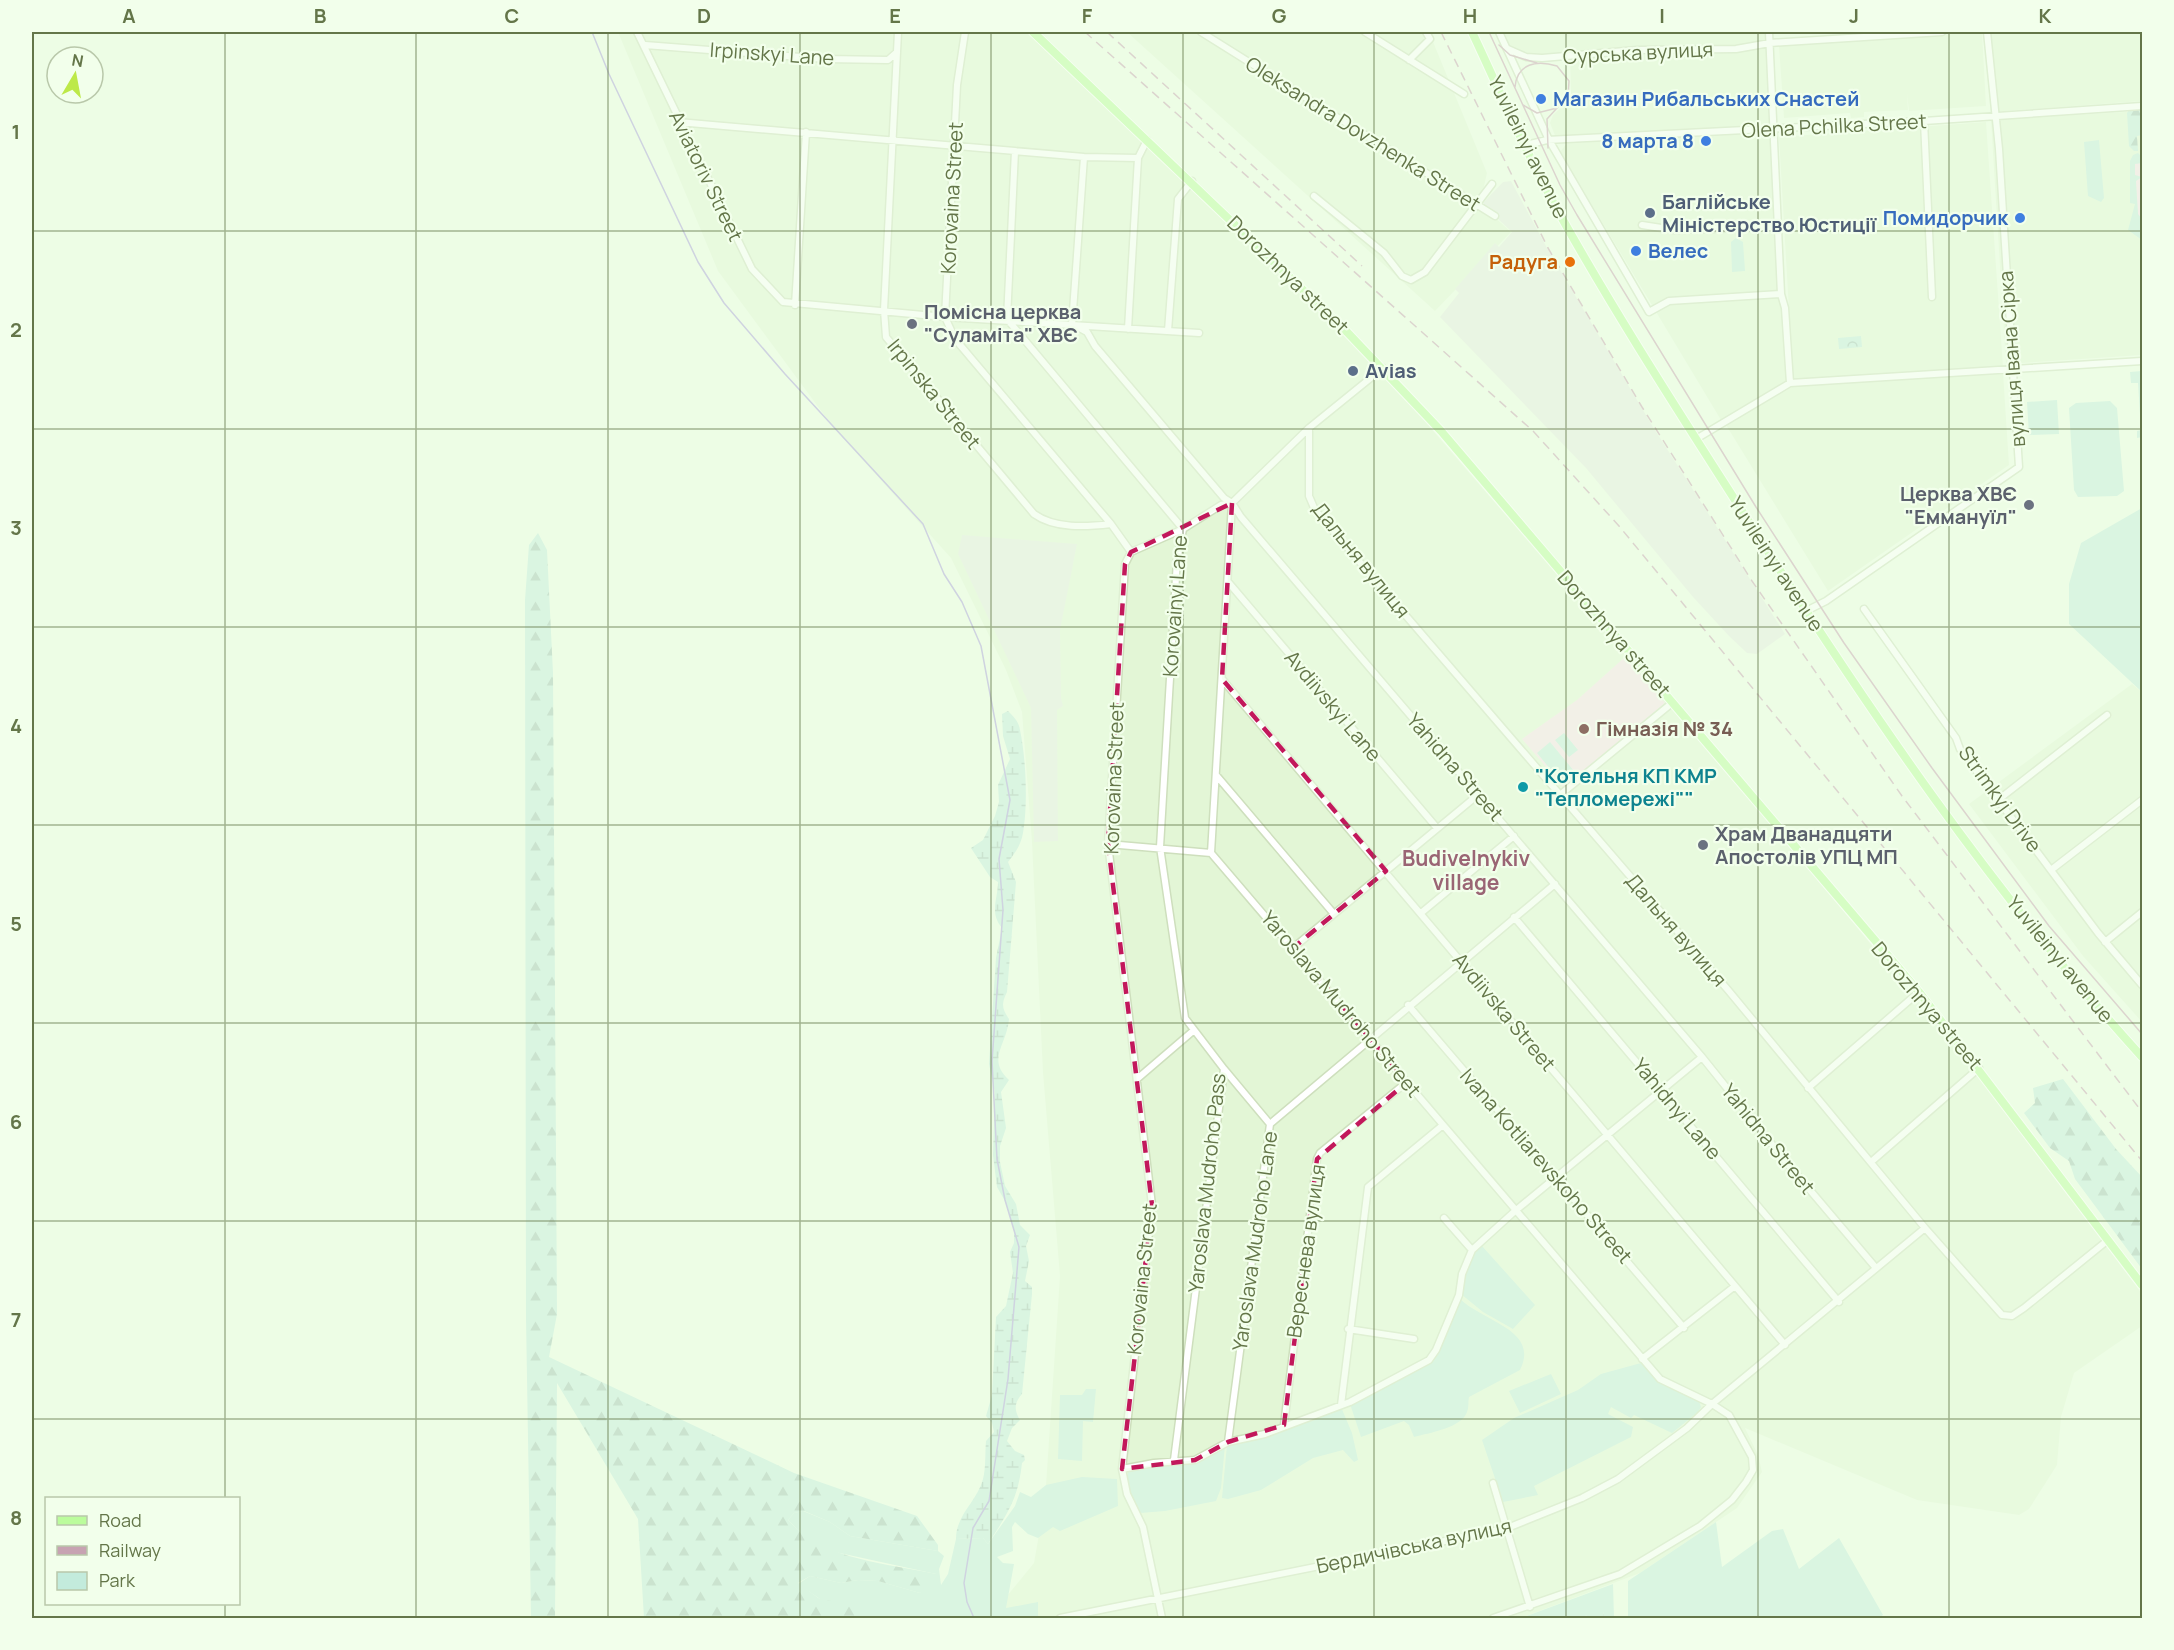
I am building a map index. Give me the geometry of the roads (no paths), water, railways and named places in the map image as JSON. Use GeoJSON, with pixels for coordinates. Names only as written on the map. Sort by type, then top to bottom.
{"type":"FeatureCollection","features":[{"type":"Feature","properties":{"kind":"main road","name":"Dorozhnya street"},"geometry":{"type":"LineString","coordinates":[[1033,32],[1192,181],[1383,368],[1456,449],[1919,992],[2142,1285]]}},
{"type":"Feature","properties":{"kind":"main road","name":"Yuvileinyi avenue"},"geometry":{"type":"LineString","coordinates":[[1472,32],[1553,202],[1696,439],[1806,611],[1877,716],[2044,944],[2142,1057]]}},
{"type":"Feature","properties":{"kind":"street","name":"Aviatoriv Street"},"geometry":{"type":"LineString","coordinates":[[637,32],[645,45],[678,122],[752,269],[783,302],[795,305]]}},
{"type":"Feature","properties":{"kind":"street","name":"Irpinska Street"},"geometry":{"type":"LineString","coordinates":[[898,32],[884,331],[890,343],[1034,514],[1042,520],[1070,525],[1093,527],[1111,524]]}},
{"type":"Feature","properties":{"kind":"street","name":"Korovaina Street"},"geometry":{"type":"LineString","coordinates":[[965,32],[957,85],[945,316],[955,339],[1111,524],[1131,552],[1125,564],[1108,844],[1152,1205],[1122,1469],[1127,1494],[1143,1527],[1162,1618]]}},
{"type":"Feature","properties":{"kind":"street","name":"Oleksandra Dovzhenka Street"},"geometry":{"type":"LineString","coordinates":[[1201,32],[1474,205],[1495,216]]}},
{"type":"Feature","properties":{"kind":"street"},"geometry":{"type":"LineString","coordinates":[[1365,32],[1464,94]]}},
{"type":"Feature","properties":{"kind":"street"},"geometry":{"type":"LineString","coordinates":[[1409,60],[1430,39],[1426,32]]}},
{"type":"Feature","properties":{"kind":"street"},"geometry":{"type":"LineString","coordinates":[[1499,32],[1549,140],[1649,312],[1669,301],[1781,294]]}},
{"type":"Feature","properties":{"kind":"street"},"geometry":{"type":"LineString","coordinates":[[1769,32],[1781,294],[1785,308],[1790,384]]}},
{"type":"Feature","properties":{"kind":"street","name":"Сурська вулиця"},"geometry":{"type":"LineString","coordinates":[[1508,49],[1526,57],[1542,58],[1637,50],[1736,49],[1770,43],[1942,32]]}},
{"type":"Feature","properties":{"kind":"street","name":"вулиця Івана Сірка"},"geometry":{"type":"LineString","coordinates":[[1806,611],[1826,601],[2019,467],[1996,116],[1987,32]]}},
{"type":"Feature","properties":{"kind":"street","name":"Irpinskyi Lane"},"geometry":{"type":"LineString","coordinates":[[645,45],[826,59],[888,60]]}},
{"type":"Feature","properties":{"kind":"street"},"geometry":{"type":"LineString","coordinates":[[896,67],[888,60],[897,51]]}},
{"type":"Feature","properties":{"kind":"street","name":"Olena Pchilka Street"},"geometry":{"type":"LineString","coordinates":[[1526,145],[1549,140],[1924,121],[2142,105]]}},
{"type":"Feature","properties":{"kind":"street"},"geometry":{"type":"LineString","coordinates":[[1924,121],[1932,297]]}},
{"type":"Feature","properties":{"kind":"street"},"geometry":{"type":"LineString","coordinates":[[678,122],[1083,157],[1138,158]]}},
{"type":"Feature","properties":{"kind":"street"},"geometry":{"type":"LineString","coordinates":[[806,132],[795,305],[1199,333]]}},
{"type":"Feature","properties":{"kind":"street"},"geometry":{"type":"LineString","coordinates":[[1128,329],[1138,158],[1147,140]]}},
{"type":"Feature","properties":{"kind":"street"},"geometry":{"type":"LineString","coordinates":[[1007,320],[1015,151]]}},
{"type":"Feature","properties":{"kind":"street"},"geometry":{"type":"LineString","coordinates":[[1074,325],[1083,157]]}},
{"type":"Feature","properties":{"kind":"street"},"geometry":{"type":"LineString","coordinates":[[1168,331],[1178,199],[1192,181]]}},
{"type":"Feature","properties":{"kind":"street"},"geometry":{"type":"LineString","coordinates":[[1314,196],[1384,253],[1402,276],[1411,280],[1425,272],[1492,184]]}},
{"type":"Feature","properties":{"kind":"street"},"geometry":{"type":"LineString","coordinates":[[1642,225],[1674,230],[1779,227]]}},
{"type":"Feature","properties":{"kind":"street","name":"Korovainyi Lane"},"geometry":{"type":"LineString","coordinates":[[1007,320],[1183,529],[1177,560],[1160,847]]}},
{"type":"Feature","properties":{"kind":"street","name":"Yahidna Street"},"geometry":{"type":"LineString","coordinates":[[1074,325],[1087,332],[1102,355],[1224,498],[1232,503],[1240,518],[1479,794],[1702,1057],[1787,1163],[1876,1268]]}},
{"type":"Feature","properties":{"kind":"street"},"geometry":{"type":"LineString","coordinates":[[1696,439],[1790,384],[2142,361]]}},
{"type":"Feature","properties":{"kind":"street"},"geometry":{"type":"LineString","coordinates":[[1131,552],[1183,529],[1221,505],[1232,503],[1310,428],[1383,368]]}},
{"type":"Feature","properties":{"kind":"street","name":"Дальня вулиця"},"geometry":{"type":"LineString","coordinates":[[1310,428],[1309,496],[1315,510],[1560,795],[1925,1228],[2002,1315],[2007,1316],[2024,1308],[2108,1240]]}},
{"type":"Feature","properties":{"kind":"street"},"geometry":{"type":"LineString","coordinates":[[1108,844],[1211,853],[1232,503]]}},
{"type":"Feature","properties":{"kind":"street","name":"Avdiivskyi Lane"},"geometry":{"type":"LineString","coordinates":[[1228,583],[1437,828]]}},
{"type":"Feature","properties":{"kind":"street","name":"Strimkyj Drive"},"geometry":{"type":"LineString","coordinates":[[1864,609],[1998,800],[2105,942],[2142,985]]}},
{"type":"Feature","properties":{"kind":"street","name":"Avdiivska Street"},"geometry":{"type":"LineString","coordinates":[[1222,679],[1785,1345]]}},
{"type":"Feature","properties":{"kind":"street"},"geometry":{"type":"LineString","coordinates":[[1560,795],[1672,702]]}},
{"type":"Feature","properties":{"kind":"street"},"geometry":{"type":"LineString","coordinates":[[1998,800],[2107,715]]}},
{"type":"Feature","properties":{"kind":"street"},"geometry":{"type":"LineString","coordinates":[[1216,775],[1334,914]]}},
{"type":"Feature","properties":{"kind":"street"},"geometry":{"type":"LineString","coordinates":[[1293,948],[1479,794]]}},
{"type":"Feature","properties":{"kind":"street"},"geometry":{"type":"LineString","coordinates":[[2051,870],[2142,800]]}},
{"type":"Feature","properties":{"kind":"street"},"geometry":{"type":"LineString","coordinates":[[1421,913],[1514,836]]}},
{"type":"Feature","properties":{"kind":"street","name":"Yaroslava Mudroho Pass"},"geometry":{"type":"LineString","coordinates":[[1160,847],[1185,1018],[1224,1069],[1174,1460]]}},
{"type":"Feature","properties":{"kind":"street","name":"Yaroslava Mudroho Street"},"geometry":{"type":"LineString","coordinates":[[1211,853],[1642,1359],[1660,1379],[1712,1404],[1729,1415],[1752,1457],[1751,1476],[1732,1500],[1691,1532],[1620,1574],[1493,1618]]}},
{"type":"Feature","properties":{"kind":"street","name":"Yaroslava Mudroho Lane"},"geometry":{"type":"LineString","coordinates":[[1228,1442],[1270,1124],[1408,1005],[1555,884]]}},
{"type":"Feature","properties":{"kind":"street"},"geometry":{"type":"LineString","coordinates":[[2105,942],[2142,912]]}},
{"type":"Feature","properties":{"kind":"street","name":"Yahidnyi Lane"},"geometry":{"type":"LineString","coordinates":[[1514,917],[1839,1302]]}},
{"type":"Feature","properties":{"kind":"street"},"geometry":{"type":"LineString","coordinates":[[1808,1088],[1919,992]]}},
{"type":"Feature","properties":{"kind":"street","name":"Ivana Kotliarevskoho Street"},"geometry":{"type":"LineString","coordinates":[[1408,1005],[1684,1328]]}},
{"type":"Feature","properties":{"kind":"street"},"geometry":{"type":"LineString","coordinates":[[1137,1079],[1193,1031]]}},
{"type":"Feature","properties":{"kind":"street"},"geometry":{"type":"LineString","coordinates":[[1122,1469],[1174,1460],[1195,1461],[1228,1442],[1248,1439],[1341,1405],[1429,1360],[1436,1350],[1459,1295],[1462,1274],[1472,1250],[1515,1211],[1609,1136],[1702,1057]]}},
{"type":"Feature","properties":{"kind":"street"},"geometry":{"type":"LineString","coordinates":[[1871,1162],[1979,1068]]}},
{"type":"Feature","properties":{"kind":"street"},"geometry":{"type":"LineString","coordinates":[[1224,1069],[1270,1124]]}},
{"type":"Feature","properties":{"kind":"street","name":"Вереснева вулиця"},"geometry":{"type":"LineString","coordinates":[[1284,1425],[1317,1159],[1320,1153],[1407,1082]]}},
{"type":"Feature","properties":{"kind":"street"},"geometry":{"type":"LineString","coordinates":[[1341,1405],[1348,1329],[1368,1188],[1443,1125]]}},
{"type":"Feature","properties":{"kind":"street"},"geometry":{"type":"LineString","coordinates":[[1444,1218],[1472,1250]]}},
{"type":"Feature","properties":{"kind":"street","name":"Бердичівська вулиця"},"geometry":{"type":"LineString","coordinates":[[1060,1618],[1505,1529],[1582,1498],[1618,1479],[1687,1428],[1712,1404],[1839,1302],[1925,1228]]}},
{"type":"Feature","properties":{"kind":"street"},"geometry":{"type":"LineString","coordinates":[[1642,1359],[1735,1286]]}},
{"type":"Feature","properties":{"kind":"street"},"geometry":{"type":"LineString","coordinates":[[1348,1329],[1414,1339]]}},
{"type":"Feature","properties":{"kind":"street"},"geometry":{"type":"LineString","coordinates":[[1493,1483],[1530,1607]]}},
{"type":"Feature","properties":{"kind":"waterway"},"geometry":{"type":"LineString","coordinates":[[592,32],[609,74],[698,262],[724,303],[785,374],[923,524],[944,574],[962,602],[981,646],[1010,800],[999,859],[1003,910],[992,1061],[997,1159],[1005,1200],[1019,1247],[1008,1379],[989,1501],[973,1528],[964,1583],[967,1602],[974,1618]]}},
{"type":"Feature","properties":{"kind":"tram line"},"geometry":{"type":"LineString","coordinates":[[1489,32],[1560,185],[1577,215],[1756,507],[1844,643],[1932,768],[2049,926],[2142,1034]]}},
{"type":"Feature","properties":{"kind":"tram line"},"geometry":{"type":"LineString","coordinates":[[1499,45],[1510,55],[1537,63]]}},
{"type":"Feature","properties":{"kind":"tram line"},"geometry":{"type":"LineString","coordinates":[[1515,87],[1524,68],[1542,63],[1557,66],[1569,81],[1568,97],[1557,108],[1537,113],[1523,105]]}},
{"type":"Feature","properties":{"kind":"tram line"},"geometry":{"type":"LineString","coordinates":[[1548,148],[1547,119],[1557,108]]}},
{"type":"Feature","properties":{"kind":"railway"},"geometry":{"type":"LineString","coordinates":[[1085,32],[1533,431],[1619,526],[2142,1161]]}},
{"type":"Feature","properties":{"kind":"railway"},"geometry":{"type":"LineString","coordinates":[[1107,32],[1362,266]]}},
{"type":"Feature","properties":{"kind":"railway"},"geometry":{"type":"LineString","coordinates":[[1441,32],[1548,248],[1642,407],[1752,581],[1902,796],[2142,1112]]}},
{"type":"Feature","properties":{"kind":"place","name":"Магазин Рибальських Снастей"},"geometry":{"type":"Point","coordinates":[1541,99]}},
{"type":"Feature","properties":{"kind":"place","name":"8 марта 8"},"geometry":{"type":"Point","coordinates":[1706,141]}},
{"type":"Feature","properties":{"kind":"place","name":"Баглійське Міністерство Юстиції"},"geometry":{"type":"Point","coordinates":[1650,213]}},
{"type":"Feature","properties":{"kind":"place","name":"Помидорчик"},"geometry":{"type":"Point","coordinates":[2020,218]}},
{"type":"Feature","properties":{"kind":"place","name":"Велес"},"geometry":{"type":"Point","coordinates":[1636,251]}},
{"type":"Feature","properties":{"kind":"place","name":"Радуга"},"geometry":{"type":"Point","coordinates":[1570,262]}},
{"type":"Feature","properties":{"kind":"place","name":"Помісна церква \"Суламіта\" ХВЄ"},"geometry":{"type":"Point","coordinates":[912,324]}},
{"type":"Feature","properties":{"kind":"place","name":"Avias"},"geometry":{"type":"Point","coordinates":[1353,371]}},
{"type":"Feature","properties":{"kind":"place","name":"Церква ХВЄ \"Еммануїл\""},"geometry":{"type":"Point","coordinates":[2029,505]}},
{"type":"Feature","properties":{"kind":"place","name":"Гімназія № 34"},"geometry":{"type":"Point","coordinates":[1584,729]}},
{"type":"Feature","properties":{"kind":"place","name":"\"Котельня КП КМР \"Тепломережi\"\""},"geometry":{"type":"Point","coordinates":[1523,787]}},
{"type":"Feature","properties":{"kind":"place","name":"Храм Дванадцяти Апостолів УПЦ МП"},"geometry":{"type":"Point","coordinates":[1703,845]}},
{"type":"Feature","properties":{"kind":"district","name":"Budivelnykiv village"},"geometry":{"type":"Point","coordinates":[1466,871]}}]}
